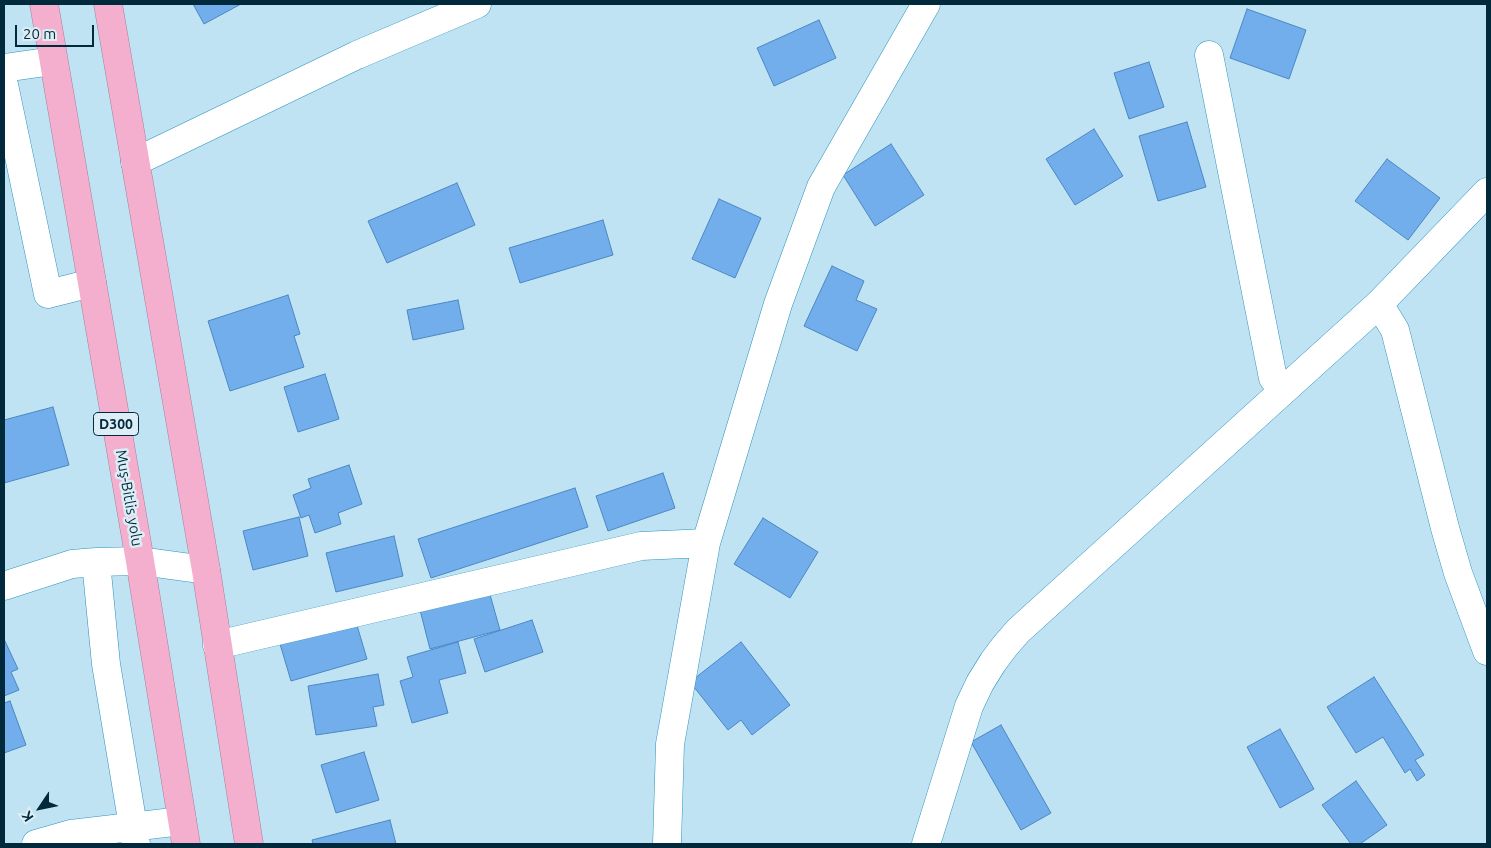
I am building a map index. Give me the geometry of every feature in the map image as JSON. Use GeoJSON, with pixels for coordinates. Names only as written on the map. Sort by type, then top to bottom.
{"type":"FeatureCollection","features":[{"type":"Feature","properties":{"kind":"highway","name":"Muş-Bitlis yolu"},"geometry":{"type":"LineString","coordinates":[[44,4],[140,561],[184,833]]}},
{"type":"Feature","properties":{"kind":"highway"},"geometry":{"type":"LineString","coordinates":[[108,4],[206,570],[249,844]]}},
{"type":"Feature","properties":{"kind":"street"},"geometry":{"type":"LineString","coordinates":[[135,162],[357,55],[478,4]]}},
{"type":"Feature","properties":{"kind":"street"},"geometry":{"type":"LineString","coordinates":[[905,40],[906,4]]}},
{"type":"Feature","properties":{"kind":"street"},"geometry":{"type":"LineString","coordinates":[[667,844],[670,744],[706,543],[778,304],[820,188],[926,4]]}},
{"type":"Feature","properties":{"kind":"street"},"geometry":{"type":"LineString","coordinates":[[1209,55],[1273,378],[1284,390]]}},
{"type":"Feature","properties":{"kind":"street"},"geometry":{"type":"LineString","coordinates":[[4,68],[53,61]]}},
{"type":"Feature","properties":{"kind":"street"},"geometry":{"type":"LineString","coordinates":[[4,85],[48,294],[92,283]]}},
{"type":"Feature","properties":{"kind":"street"},"geometry":{"type":"LineString","coordinates":[[926,844],[969,706],[988,669],[1005,646],[1018,631],[1379,304],[1487,192]]}},
{"type":"Feature","properties":{"kind":"street"},"geometry":{"type":"LineString","coordinates":[[1379,304],[1395,330],[1445,528],[1458,573],[1487,651]]}},
{"type":"Feature","properties":{"kind":"street"},"geometry":{"type":"LineString","coordinates":[[217,644],[641,546],[706,543]]}},
{"type":"Feature","properties":{"kind":"street"},"geometry":{"type":"LineString","coordinates":[[4,586],[72,564],[96,562],[140,561],[206,570]]}},
{"type":"Feature","properties":{"kind":"street"},"geometry":{"type":"LineString","coordinates":[[96,562],[106,664],[134,836]]}},
{"type":"Feature","properties":{"kind":"street"},"geometry":{"type":"LineString","coordinates":[[36,844],[71,834],[134,836],[184,833]]}},
{"type":"Feature","properties":{"kind":"building"},"geometry":{"type":"Polygon","coordinates":[[[193,4],[241,4],[204,24],[193,4]]]}},
{"type":"Feature","properties":{"kind":"building"},"geometry":{"type":"Polygon","coordinates":[[[1247,9],[1306,30],[1289,79],[1230,58],[1247,9]]]}},
{"type":"Feature","properties":{"kind":"building"},"geometry":{"type":"Polygon","coordinates":[[[819,20],[836,58],[774,86],[757,48],[819,20]]]}},
{"type":"Feature","properties":{"kind":"building"},"geometry":{"type":"Polygon","coordinates":[[[1149,62],[1164,107],[1129,119],[1114,73],[1149,62]]]}},
{"type":"Feature","properties":{"kind":"building"},"geometry":{"type":"Polygon","coordinates":[[[1187,122],[1206,187],[1158,201],[1139,136],[1187,122]]]}},
{"type":"Feature","properties":{"kind":"building"},"geometry":{"type":"Polygon","coordinates":[[[1094,129],[1123,176],[1075,205],[1046,159],[1094,129]]]}},
{"type":"Feature","properties":{"kind":"building"},"geometry":{"type":"Polygon","coordinates":[[[891,144],[924,195],[875,226],[843,175],[891,144]]]}},
{"type":"Feature","properties":{"kind":"building"},"geometry":{"type":"Polygon","coordinates":[[[1387,159],[1440,198],[1408,240],[1355,201],[1387,159]]]}},
{"type":"Feature","properties":{"kind":"building"},"geometry":{"type":"Polygon","coordinates":[[[457,183],[475,225],[387,263],[368,221],[457,183]]]}},
{"type":"Feature","properties":{"kind":"building"},"geometry":{"type":"Polygon","coordinates":[[[719,199],[761,218],[735,278],[692,259],[719,199]]]}},
{"type":"Feature","properties":{"kind":"building"},"geometry":{"type":"Polygon","coordinates":[[[603,220],[613,255],[520,283],[509,248],[603,220]]]}},
{"type":"Feature","properties":{"kind":"building"},"geometry":{"type":"Polygon","coordinates":[[[832,266],[864,281],[856,300],[877,309],[857,351],[804,326],[832,266]]]}},
{"type":"Feature","properties":{"kind":"building"},"geometry":{"type":"Polygon","coordinates":[[[288,295],[300,334],[294,336],[304,367],[230,391],[208,321],[288,295]]]}},
{"type":"Feature","properties":{"kind":"building"},"geometry":{"type":"Polygon","coordinates":[[[458,300],[464,329],[413,340],[407,310],[458,300]]]}},
{"type":"Feature","properties":{"kind":"building"},"geometry":{"type":"Polygon","coordinates":[[[325,374],[339,419],[298,432],[284,387],[325,374]]]}},
{"type":"Feature","properties":{"kind":"building"},"geometry":{"type":"Polygon","coordinates":[[[53,407],[69,465],[4,483],[4,420],[53,407]]]}},
{"type":"Feature","properties":{"kind":"building"},"geometry":{"type":"Polygon","coordinates":[[[349,465],[362,504],[338,513],[341,524],[315,533],[309,515],[301,518],[293,495],[311,488],[308,479],[349,465]]]}},
{"type":"Feature","properties":{"kind":"building"},"geometry":{"type":"Polygon","coordinates":[[[663,473],[675,508],[608,531],[596,496],[663,473]]]}},
{"type":"Feature","properties":{"kind":"building"},"geometry":{"type":"Polygon","coordinates":[[[575,488],[588,527],[431,578],[418,539],[575,488]]]}},
{"type":"Feature","properties":{"kind":"building"},"geometry":{"type":"Polygon","coordinates":[[[299,517],[308,556],[253,570],[243,531],[299,517]]]}},
{"type":"Feature","properties":{"kind":"building"},"geometry":{"type":"Polygon","coordinates":[[[763,518],[818,552],[790,598],[734,564],[763,518]]]}},
{"type":"Feature","properties":{"kind":"building"},"geometry":{"type":"Polygon","coordinates":[[[394,536],[403,576],[336,592],[326,553],[394,536]]]}},
{"type":"Feature","properties":{"kind":"building"},"geometry":{"type":"Polygon","coordinates":[[[489,591],[500,630],[430,649],[420,610],[489,591]]]}},
{"type":"Feature","properties":{"kind":"building"},"geometry":{"type":"Polygon","coordinates":[[[532,620],[543,652],[485,672],[474,639],[532,620]]]}},
{"type":"Feature","properties":{"kind":"building"},"geometry":{"type":"Polygon","coordinates":[[[356,622],[367,659],[291,681],[280,644],[356,622]]]}},
{"type":"Feature","properties":{"kind":"building"},"geometry":{"type":"Polygon","coordinates":[[[4,639],[18,669],[11,672],[19,690],[4,696],[4,639]]]}},
{"type":"Feature","properties":{"kind":"building"},"geometry":{"type":"Polygon","coordinates":[[[458,642],[466,673],[439,680],[448,713],[412,723],[400,681],[413,677],[407,657],[458,642]]]}},
{"type":"Feature","properties":{"kind":"building"},"geometry":{"type":"Polygon","coordinates":[[[741,642],[790,705],[752,735],[741,720],[728,730],[690,682],[741,642]]]}},
{"type":"Feature","properties":{"kind":"building"},"geometry":{"type":"Polygon","coordinates":[[[378,674],[384,705],[373,707],[377,726],[316,735],[308,686],[378,674]]]}},
{"type":"Feature","properties":{"kind":"building"},"geometry":{"type":"Polygon","coordinates":[[[1374,677],[1424,755],[1415,760],[1425,775],[1417,781],[1410,769],[1405,773],[1383,737],[1356,753],[1327,707],[1374,677]]]}},
{"type":"Feature","properties":{"kind":"building"},"geometry":{"type":"Polygon","coordinates":[[[10,701],[26,745],[4,753],[4,703],[10,701]]]}},
{"type":"Feature","properties":{"kind":"building"},"geometry":{"type":"Polygon","coordinates":[[[1001,725],[1051,813],[1021,830],[971,742],[1001,725]]]}},
{"type":"Feature","properties":{"kind":"building"},"geometry":{"type":"Polygon","coordinates":[[[1280,729],[1314,789],[1280,808],[1247,747],[1280,729]]]}},
{"type":"Feature","properties":{"kind":"building"},"geometry":{"type":"Polygon","coordinates":[[[364,752],[379,800],[336,813],[321,765],[364,752]]]}},
{"type":"Feature","properties":{"kind":"building"},"geometry":{"type":"Polygon","coordinates":[[[1356,781],[1387,825],[1360,844],[1351,844],[1322,805],[1356,781]]]}},
{"type":"Feature","properties":{"kind":"building"},"geometry":{"type":"Polygon","coordinates":[[[390,820],[396,844],[313,844],[312,840],[390,820]]]}}]}
